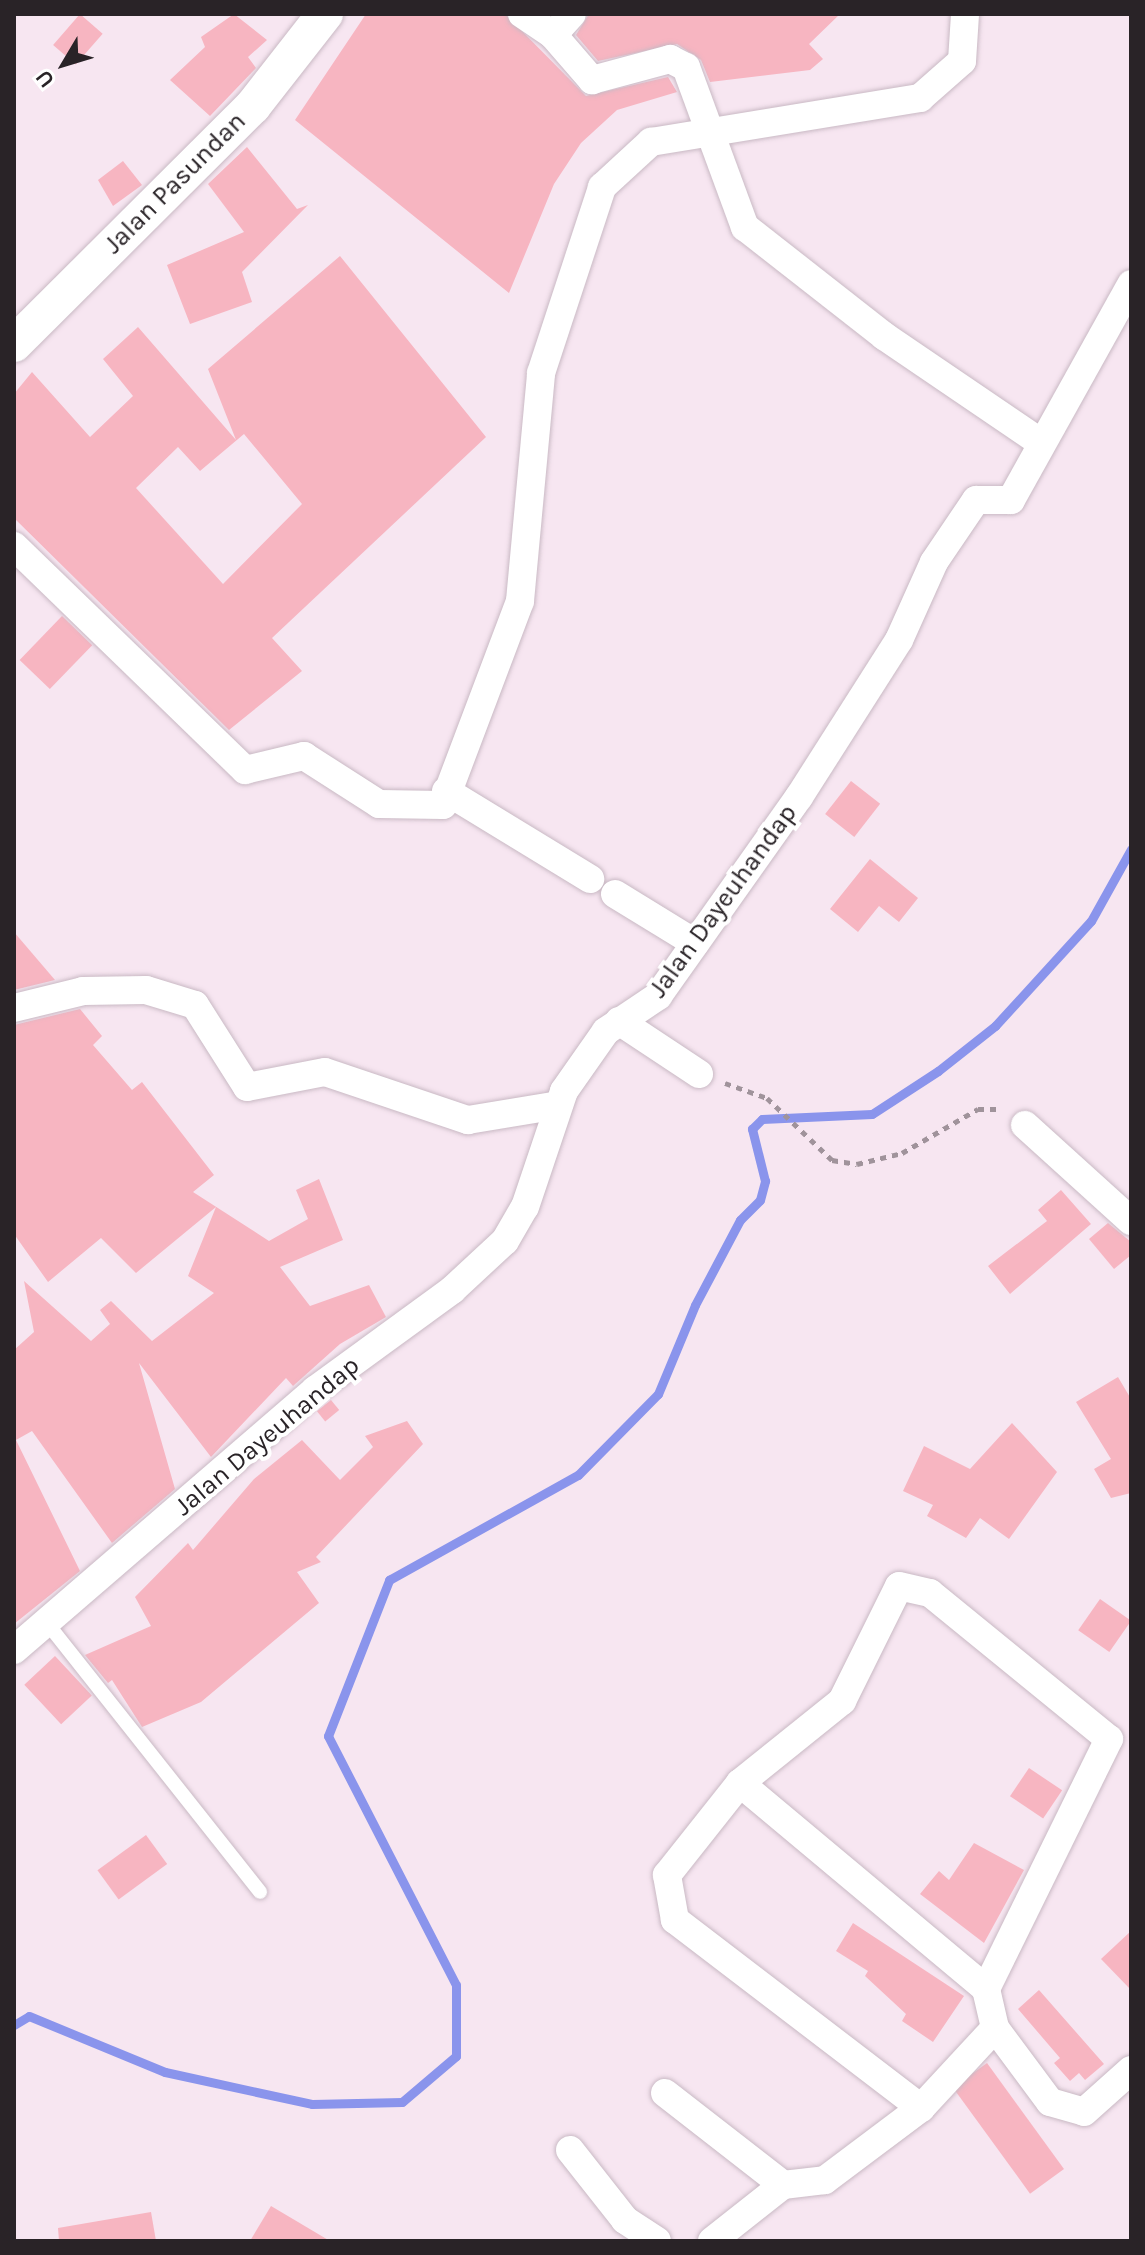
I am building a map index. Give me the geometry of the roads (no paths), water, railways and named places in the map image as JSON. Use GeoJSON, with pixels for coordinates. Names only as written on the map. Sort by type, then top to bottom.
{"type":"FeatureCollection","features":[{"type":"Feature","properties":{"kind":"street","name":"Jalan Pasundan"},"geometry":{"type":"LineString","coordinates":[[14,344],[253,106],[325,14]]}},
{"type":"Feature","properties":{"kind":"street"},"geometry":{"type":"LineString","coordinates":[[522,14],[562,24],[592,80],[673,59],[692,74],[745,227],[762,245],[1040,442]]}},
{"type":"Feature","properties":{"kind":"street"},"geometry":{"type":"LineString","coordinates":[[14,546],[245,770],[304,756],[379,804],[415,809],[443,805],[520,601],[541,373],[602,187],[651,142],[705,112],[920,98],[962,61],[965,14]]}},
{"type":"Feature","properties":{"kind":"street","name":"Jalan Dayeuhandap"},"geometry":{"type":"LineString","coordinates":[[14,1650],[315,1390],[452,1290],[505,1241],[525,1207],[562,1098],[612,1026],[658,996],[695,943],[899,640],[934,562],[976,500],[1006,504],[1131,284]]}},
{"type":"Feature","properties":{"kind":"street"},"geometry":{"type":"LineString","coordinates":[[446,791],[590,879]]}},
{"type":"Feature","properties":{"kind":"street"},"geometry":{"type":"LineString","coordinates":[[615,894],[695,943]]}},
{"type":"Feature","properties":{"kind":"street"},"geometry":{"type":"LineString","coordinates":[[14,1008],[83,991],[156,991],[195,1005],[247,1087],[325,1072],[468,1120],[562,1098]]}},
{"type":"Feature","properties":{"kind":"street"},"geometry":{"type":"LineString","coordinates":[[612,1026],[699,1074]]}},
{"type":"Feature","properties":{"kind":"street"},"geometry":{"type":"LineString","coordinates":[[1025,1125],[1131,1221]]}},
{"type":"Feature","properties":{"kind":"street"},"geometry":{"type":"LineString","coordinates":[[921,2108],[675,1920],[667,1875],[740,1783],[842,1701],[899,1586],[930,1593],[1067,1701],[1109,1739],[986,1989]]}},
{"type":"Feature","properties":{"kind":"street"},"geometry":{"type":"LineString","coordinates":[[740,1783],[986,1989],[995,2028],[1050,2102],[1084,2112],[1131,2070]]}},
{"type":"Feature","properties":{"kind":"street"},"geometry":{"type":"LineString","coordinates":[[712,2241],[783,2185],[825,2180],[921,2108],[995,2028]]}},
{"type":"Feature","properties":{"kind":"street"},"geometry":{"type":"LineString","coordinates":[[665,2093],[783,2185]]}},
{"type":"Feature","properties":{"kind":"street"},"geometry":{"type":"LineString","coordinates":[[570,2150],[625,2220],[657,2241]]}},
{"type":"Feature","properties":{"kind":"lane"},"geometry":{"type":"LineString","coordinates":[[47,1623],[260,1892]]}},
{"type":"Feature","properties":{"kind":"waterway"},"geometry":{"type":"LineString","coordinates":[[14,2025],[29,2016],[165,2072],[312,2104],[402,2102],[456,2056],[456,1985],[328,1736],[389,1580],[578,1475],[658,1394],[695,1305],[740,1220],[760,1200],[765,1181],[752,1129],[762,1119],[872,1114],[938,1071],[995,1026],[1091,921],[1131,849]]}}]}
